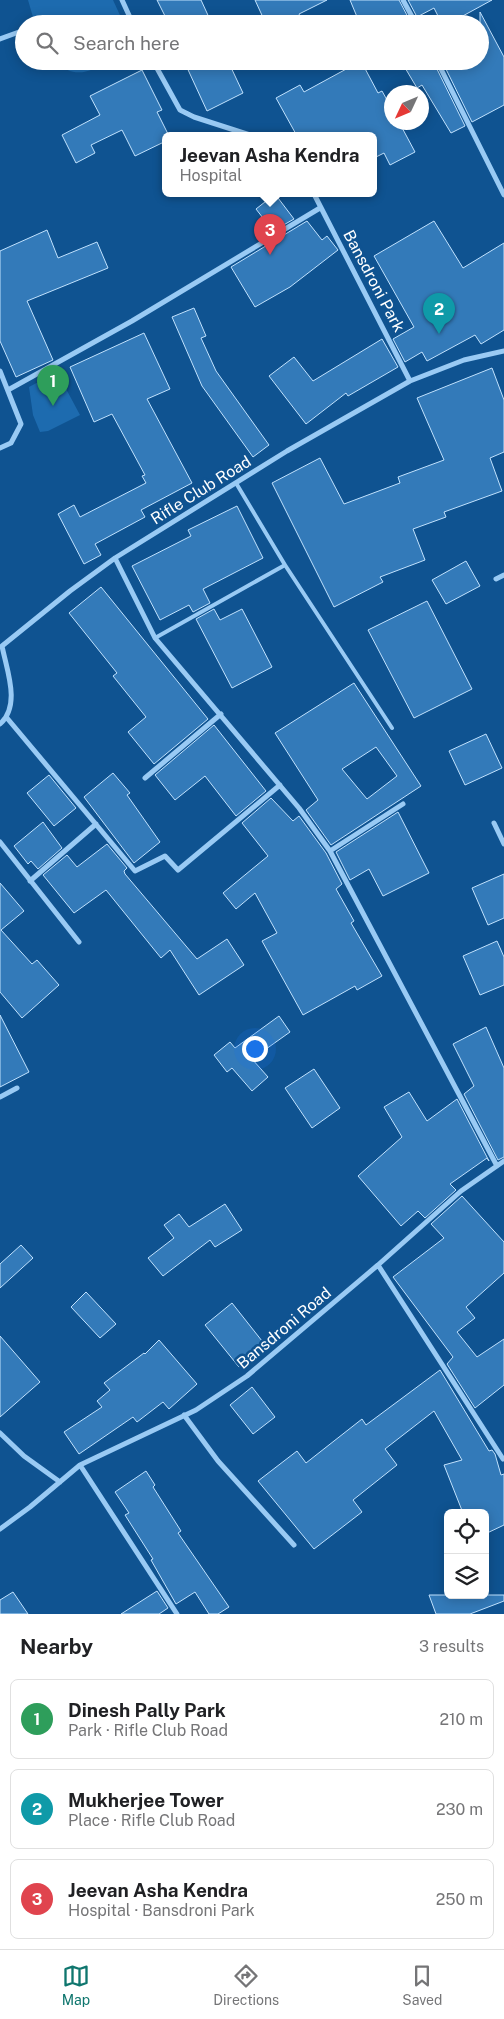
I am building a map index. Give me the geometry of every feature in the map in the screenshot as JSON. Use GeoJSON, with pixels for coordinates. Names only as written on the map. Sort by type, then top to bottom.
{"type":"FeatureCollection","features":[{"type":"Feature","properties":{"kind":"street"},"geometry":{"type":"LineString","coordinates":[[122,0],[129,15]]}},
{"type":"Feature","properties":{"kind":"street"},"geometry":{"type":"LineString","coordinates":[[403,0],[411,15]]}},
{"type":"Feature","properties":{"kind":"street"},"geometry":{"type":"LineString","coordinates":[[0,39],[15,34]]}},
{"type":"Feature","properties":{"kind":"street"},"geometry":{"type":"LineString","coordinates":[[158,70],[180,110],[194,118],[240,132]]}},
{"type":"Feature","properties":{"kind":"street"},"geometry":{"type":"LineString","coordinates":[[441,70],[504,196]]}},
{"type":"Feature","properties":{"kind":"street","name":"Bansdroni Park"},"geometry":{"type":"LineString","coordinates":[[315,197],[369,298],[410,381]]}},
{"type":"Feature","properties":{"kind":"street"},"geometry":{"type":"LineString","coordinates":[[8,390],[132,321],[320,208]]}},
{"type":"Feature","properties":{"kind":"street","name":"Rifle Club Road"},"geometry":{"type":"LineString","coordinates":[[7,718],[12,708],[11,692],[1,645],[70,590],[115,558],[236,484],[287,450],[410,381],[464,360],[504,352]]}},
{"type":"Feature","properties":{"kind":"street"},"geometry":{"type":"LineString","coordinates":[[0,371],[21,424],[11,443],[0,448]]}},
{"type":"Feature","properties":{"kind":"street"},"geometry":{"type":"LineString","coordinates":[[115,558],[155,638],[280,785],[330,851],[496,1166]]}},
{"type":"Feature","properties":{"kind":"street"},"geometry":{"type":"LineString","coordinates":[[496,579],[504,575]]}},
{"type":"Feature","properties":{"kind":"street"},"geometry":{"type":"LineString","coordinates":[[145,778],[221,714]]}},
{"type":"Feature","properties":{"kind":"street"},"geometry":{"type":"LineString","coordinates":[[0,724],[7,718],[135,871],[165,856],[178,870],[280,785]]}},
{"type":"Feature","properties":{"kind":"street"},"geometry":{"type":"LineString","coordinates":[[330,851],[403,804]]}},
{"type":"Feature","properties":{"kind":"street"},"geometry":{"type":"LineString","coordinates":[[494,823],[504,844]]}},
{"type":"Feature","properties":{"kind":"street"},"geometry":{"type":"LineString","coordinates":[[30,881],[96,824]]}},
{"type":"Feature","properties":{"kind":"street"},"geometry":{"type":"LineString","coordinates":[[0,842],[79,942]]}},
{"type":"Feature","properties":{"kind":"street"},"geometry":{"type":"LineString","coordinates":[[0,1097],[16,1088]]}},
{"type":"Feature","properties":{"kind":"street","name":"Bansdroni Road"},"geometry":{"type":"LineString","coordinates":[[0,1529],[80,1465],[196,1410],[247,1376],[378,1265],[460,1191],[504,1161]]}},
{"type":"Feature","properties":{"kind":"street"},"geometry":{"type":"LineString","coordinates":[[378,1265],[503,1459]]}},
{"type":"Feature","properties":{"kind":"street"},"geometry":{"type":"LineString","coordinates":[[184,1415],[218,1461],[294,1545]]}},
{"type":"Feature","properties":{"kind":"street"},"geometry":{"type":"LineString","coordinates":[[0,1433],[24,1456],[60,1482]]}},
{"type":"Feature","properties":{"kind":"street"},"geometry":{"type":"LineString","coordinates":[[80,1465],[177,1614]]}},
{"type":"Feature","properties":{"kind":"lane"},"geometry":{"type":"LineString","coordinates":[[236,484],[285,565],[392,728]]}},
{"type":"Feature","properties":{"kind":"lane"},"geometry":{"type":"LineString","coordinates":[[155,638],[285,565]]}},
{"type":"Feature","properties":{"kind":"shaded area"},"geometry":{"type":"Polygon","coordinates":[[[28,0],[113,0],[120,15],[32,15],[28,0]]]}},
{"type":"Feature","properties":{"kind":"shaded area"},"geometry":{"type":"Polygon","coordinates":[[[68,70],[92,70],[81,72],[68,70]]]}},
{"type":"Feature","properties":{"kind":"shaded area"},"geometry":{"type":"Polygon","coordinates":[[[57,372],[80,415],[48,431],[40,432],[33,415],[29,387],[57,372]]]}},
{"type":"Feature","properties":{"kind":"building"},"geometry":{"type":"Polygon","coordinates":[[[157,0],[201,0],[208,15],[164,15],[157,0]]]}},
{"type":"Feature","properties":{"kind":"building"},"geometry":{"type":"Polygon","coordinates":[[[255,0],[327,0],[299,15],[262,15],[255,0]]]}},
{"type":"Feature","properties":{"kind":"building"},"geometry":{"type":"Polygon","coordinates":[[[350,0],[399,0],[407,15],[356,15],[350,0]]]}},
{"type":"Feature","properties":{"kind":"building"},"geometry":{"type":"Polygon","coordinates":[[[408,0],[492,0],[464,15],[438,15],[434,8],[421,15],[416,15],[408,0]]]}},
{"type":"Feature","properties":{"kind":"building"},"geometry":{"type":"Polygon","coordinates":[[[489,29],[504,57],[504,105],[472,122],[446,70],[489,70],[489,29]]]}},
{"type":"Feature","properties":{"kind":"building"},"geometry":{"type":"Polygon","coordinates":[[[142,70],[162,110],[157,112],[167,132],[162,132],[162,143],[135,156],[122,130],[91,145],[95,153],[76,163],[62,135],[100,115],[90,96],[142,70]]]}},
{"type":"Feature","properties":{"kind":"building"},"geometry":{"type":"Polygon","coordinates":[[[188,70],[232,70],[243,93],[207,111],[188,70]]]}},
{"type":"Feature","properties":{"kind":"building"},"geometry":{"type":"Polygon","coordinates":[[[344,70],[366,70],[378,93],[382,91],[384,95],[384,130],[403,130],[415,152],[390,165],[384,153],[377,156],[377,132],[295,132],[276,98],[300,85],[304,92],[344,70]]]}},
{"type":"Feature","properties":{"kind":"building"},"geometry":{"type":"Polygon","coordinates":[[[406,70],[437,70],[465,126],[451,133],[429,97],[429,85],[415,85],[406,70]]]}},
{"type":"Feature","properties":{"kind":"building"},"geometry":{"type":"Polygon","coordinates":[[[271,197],[277,197],[294,219],[273,231],[256,209],[271,197]]]}},
{"type":"Feature","properties":{"kind":"building"},"geometry":{"type":"Polygon","coordinates":[[[307,221],[322,240],[327,236],[338,250],[290,287],[255,307],[231,267],[307,221]]]}},
{"type":"Feature","properties":{"kind":"building"},"geometry":{"type":"Polygon","coordinates":[[[434,221],[463,268],[504,243],[504,330],[481,344],[475,335],[427,361],[422,352],[405,362],[393,339],[414,327],[374,256],[434,221]]]}},
{"type":"Feature","properties":{"kind":"building"},"geometry":{"type":"Polygon","coordinates":[[[47,230],[58,258],[97,242],[108,268],[27,301],[53,360],[16,377],[0,341],[0,251],[47,230]]]}},
{"type":"Feature","properties":{"kind":"building"},"geometry":{"type":"Polygon","coordinates":[[[194,308],[206,336],[201,338],[216,371],[269,445],[253,457],[202,386],[172,317],[194,308]]]}},
{"type":"Feature","properties":{"kind":"building"},"geometry":{"type":"Polygon","coordinates":[[[144,333],[170,389],[147,399],[192,483],[141,510],[145,517],[95,544],[101,555],[84,564],[58,514],[74,505],[80,517],[146,483],[142,476],[145,475],[112,414],[94,422],[70,367],[144,333]]]}},
{"type":"Feature","properties":{"kind":"building"},"geometry":{"type":"Polygon","coordinates":[[[382,339],[398,367],[348,396],[346,393],[306,424],[269,376],[294,357],[313,381],[382,339]]]}},
{"type":"Feature","properties":{"kind":"building"},"geometry":{"type":"Polygon","coordinates":[[[492,368],[504,400],[504,452],[490,458],[502,491],[444,512],[446,517],[413,529],[425,560],[380,577],[383,582],[334,607],[272,483],[320,458],[344,504],[400,483],[398,477],[444,460],[417,398],[492,368]]]}},
{"type":"Feature","properties":{"kind":"building"},"geometry":{"type":"Polygon","coordinates":[[[237,506],[263,558],[203,589],[210,603],[193,612],[189,605],[160,620],[132,566],[191,536],[188,530],[237,506]]]}},
{"type":"Feature","properties":{"kind":"building"},"geometry":{"type":"Polygon","coordinates":[[[466,561],[480,586],[446,604],[432,580],[466,561]]]}},
{"type":"Feature","properties":{"kind":"building"},"geometry":{"type":"Polygon","coordinates":[[[101,587],[208,719],[154,764],[128,732],[146,717],[113,676],[117,673],[69,613],[101,587]]]}},
{"type":"Feature","properties":{"kind":"building"},"geometry":{"type":"Polygon","coordinates":[[[427,601],[472,689],[414,718],[368,630],[427,601]]]}},
{"type":"Feature","properties":{"kind":"building"},"geometry":{"type":"Polygon","coordinates":[[[214,609],[220,620],[242,609],[272,667],[232,688],[196,619],[214,609]]]}},
{"type":"Feature","properties":{"kind":"building"},"geometry":{"type":"Polygon","coordinates":[[[354,683],[421,786],[331,845],[306,810],[318,800],[275,733],[354,683]],[[376,747],[342,769],[367,799],[397,776],[376,747]]]}},
{"type":"Feature","properties":{"kind":"building"},"geometry":{"type":"Polygon","coordinates":[[[214,725],[266,791],[236,816],[205,776],[175,800],[155,775],[214,725]]]}},
{"type":"Feature","properties":{"kind":"building"},"geometry":{"type":"Polygon","coordinates":[[[486,734],[502,768],[465,785],[449,751],[486,734]]]}},
{"type":"Feature","properties":{"kind":"building"},"geometry":{"type":"Polygon","coordinates":[[[113,773],[130,793],[127,795],[160,842],[134,863],[84,797],[113,773]]]}},
{"type":"Feature","properties":{"kind":"building"},"geometry":{"type":"Polygon","coordinates":[[[49,775],[76,808],[54,826],[27,793],[49,775]]]}},
{"type":"Feature","properties":{"kind":"building"},"geometry":{"type":"Polygon","coordinates":[[[271,798],[293,821],[299,816],[326,853],[342,884],[336,889],[354,921],[351,923],[382,976],[357,990],[355,986],[303,1015],[262,941],[277,933],[255,893],[236,909],[223,893],[268,856],[242,823],[271,798]]]}},
{"type":"Feature","properties":{"kind":"building"},"geometry":{"type":"Polygon","coordinates":[[[398,812],[429,873],[383,896],[369,869],[350,880],[336,852],[398,812]]]}},
{"type":"Feature","properties":{"kind":"building"},"geometry":{"type":"Polygon","coordinates":[[[43,822],[62,848],[38,869],[31,861],[28,864],[14,846],[43,822]]]}},
{"type":"Feature","properties":{"kind":"building"},"geometry":{"type":"Polygon","coordinates":[[[107,844],[127,868],[124,871],[125,874],[197,959],[227,939],[244,965],[199,995],[170,950],[161,958],[106,890],[74,913],[43,875],[67,855],[77,867],[107,844]]]}},
{"type":"Feature","properties":{"kind":"building"},"geometry":{"type":"Polygon","coordinates":[[[504,874],[504,918],[488,925],[472,888],[504,874]]]}},
{"type":"Feature","properties":{"kind":"building"},"geometry":{"type":"Polygon","coordinates":[[[0,883],[24,911],[1,930],[32,964],[37,960],[59,985],[22,1018],[0,992],[0,883]]]}},
{"type":"Feature","properties":{"kind":"building"},"geometry":{"type":"Polygon","coordinates":[[[497,941],[504,957],[504,985],[480,995],[463,956],[497,941]]]}},
{"type":"Feature","properties":{"kind":"building"},"geometry":{"type":"Polygon","coordinates":[[[0,1015],[29,1072],[0,1087],[0,1015]]]}},
{"type":"Feature","properties":{"kind":"building"},"geometry":{"type":"Polygon","coordinates":[[[279,1016],[290,1032],[252,1059],[268,1077],[252,1091],[232,1068],[227,1072],[214,1055],[230,1042],[235,1048],[279,1016]]]}},
{"type":"Feature","properties":{"kind":"building"},"geometry":{"type":"Polygon","coordinates":[[[486,1027],[504,1068],[504,1157],[498,1160],[464,1094],[474,1086],[453,1044],[486,1027]]]}},
{"type":"Feature","properties":{"kind":"building"},"geometry":{"type":"Polygon","coordinates":[[[314,1069],[340,1108],[312,1128],[285,1088],[314,1069]]]}},
{"type":"Feature","properties":{"kind":"building"},"geometry":{"type":"Polygon","coordinates":[[[409,1092],[427,1121],[457,1099],[489,1161],[487,1158],[450,1184],[456,1190],[425,1218],[418,1211],[401,1226],[358,1176],[402,1137],[384,1107],[409,1092]]]}},
{"type":"Feature","properties":{"kind":"building"},"geometry":{"type":"Polygon","coordinates":[[[462,1196],[504,1242],[504,1273],[466,1307],[475,1318],[457,1332],[477,1357],[504,1339],[504,1385],[475,1408],[447,1364],[453,1357],[393,1277],[444,1238],[431,1224],[462,1196]]]}},
{"type":"Feature","properties":{"kind":"building"},"geometry":{"type":"Polygon","coordinates":[[[225,1204],[242,1230],[215,1247],[210,1240],[163,1276],[148,1258],[174,1238],[164,1225],[179,1214],[189,1227],[225,1204]]]}},
{"type":"Feature","properties":{"kind":"building"},"geometry":{"type":"Polygon","coordinates":[[[21,1245],[33,1258],[0,1288],[0,1264],[21,1245]]]}},
{"type":"Feature","properties":{"kind":"building"},"geometry":{"type":"Polygon","coordinates":[[[86,1292],[116,1324],[100,1338],[71,1307],[86,1292]]]}},
{"type":"Feature","properties":{"kind":"building"},"geometry":{"type":"Polygon","coordinates":[[[232,1303],[266,1346],[239,1367],[205,1325],[232,1303]]]}},
{"type":"Feature","properties":{"kind":"building"},"geometry":{"type":"Polygon","coordinates":[[[0,1336],[40,1382],[0,1417],[0,1336]]]}},
{"type":"Feature","properties":{"kind":"building"},"geometry":{"type":"Polygon","coordinates":[[[159,1340],[197,1384],[169,1409],[163,1402],[137,1422],[133,1417],[79,1454],[64,1432],[102,1407],[97,1401],[110,1390],[104,1383],[145,1354],[159,1340]]]}},
{"type":"Feature","properties":{"kind":"building"},"geometry":{"type":"Polygon","coordinates":[[[440,1370],[489,1451],[492,1450],[495,1454],[501,1475],[504,1474],[504,1525],[489,1532],[489,1509],[461,1509],[444,1465],[462,1460],[434,1411],[385,1449],[397,1465],[353,1500],[362,1512],[314,1549],[258,1481],[297,1451],[306,1463],[362,1419],[366,1425],[440,1370]]]}},
{"type":"Feature","properties":{"kind":"building"},"geometry":{"type":"Polygon","coordinates":[[[252,1387],[275,1417],[253,1434],[230,1405],[252,1387]]]}},
{"type":"Feature","properties":{"kind":"building"},"geometry":{"type":"Polygon","coordinates":[[[146,1471],[155,1485],[153,1487],[181,1531],[178,1533],[229,1607],[218,1614],[209,1614],[195,1592],[176,1604],[151,1560],[153,1559],[125,1515],[129,1513],[115,1492],[146,1471]]]}},
{"type":"Feature","properties":{"kind":"building"},"geometry":{"type":"Polygon","coordinates":[[[157,1591],[168,1608],[159,1614],[121,1614],[157,1591]]]}},
{"type":"Feature","properties":{"kind":"building"},"geometry":{"type":"Polygon","coordinates":[[[13,1592],[28,1614],[0,1614],[0,1600],[13,1592]]]}},
{"type":"Feature","properties":{"kind":"building"},"geometry":{"type":"Polygon","coordinates":[[[429,1595],[444,1595],[444,1599],[489,1599],[489,1595],[504,1595],[504,1601],[470,1614],[436,1614],[429,1595]]]}},
{"type":"Feature","properties":{"kind":"place","name":"Jeevan Asha Kendra"},"geometry":{"type":"Point","coordinates":[270,255]}},
{"type":"Feature","properties":{"kind":"place","name":"Mukherjee Tower"},"geometry":{"type":"Point","coordinates":[439,334]}},
{"type":"Feature","properties":{"kind":"place","name":"Dinesh Pally Park"},"geometry":{"type":"Point","coordinates":[53,406]}}]}
